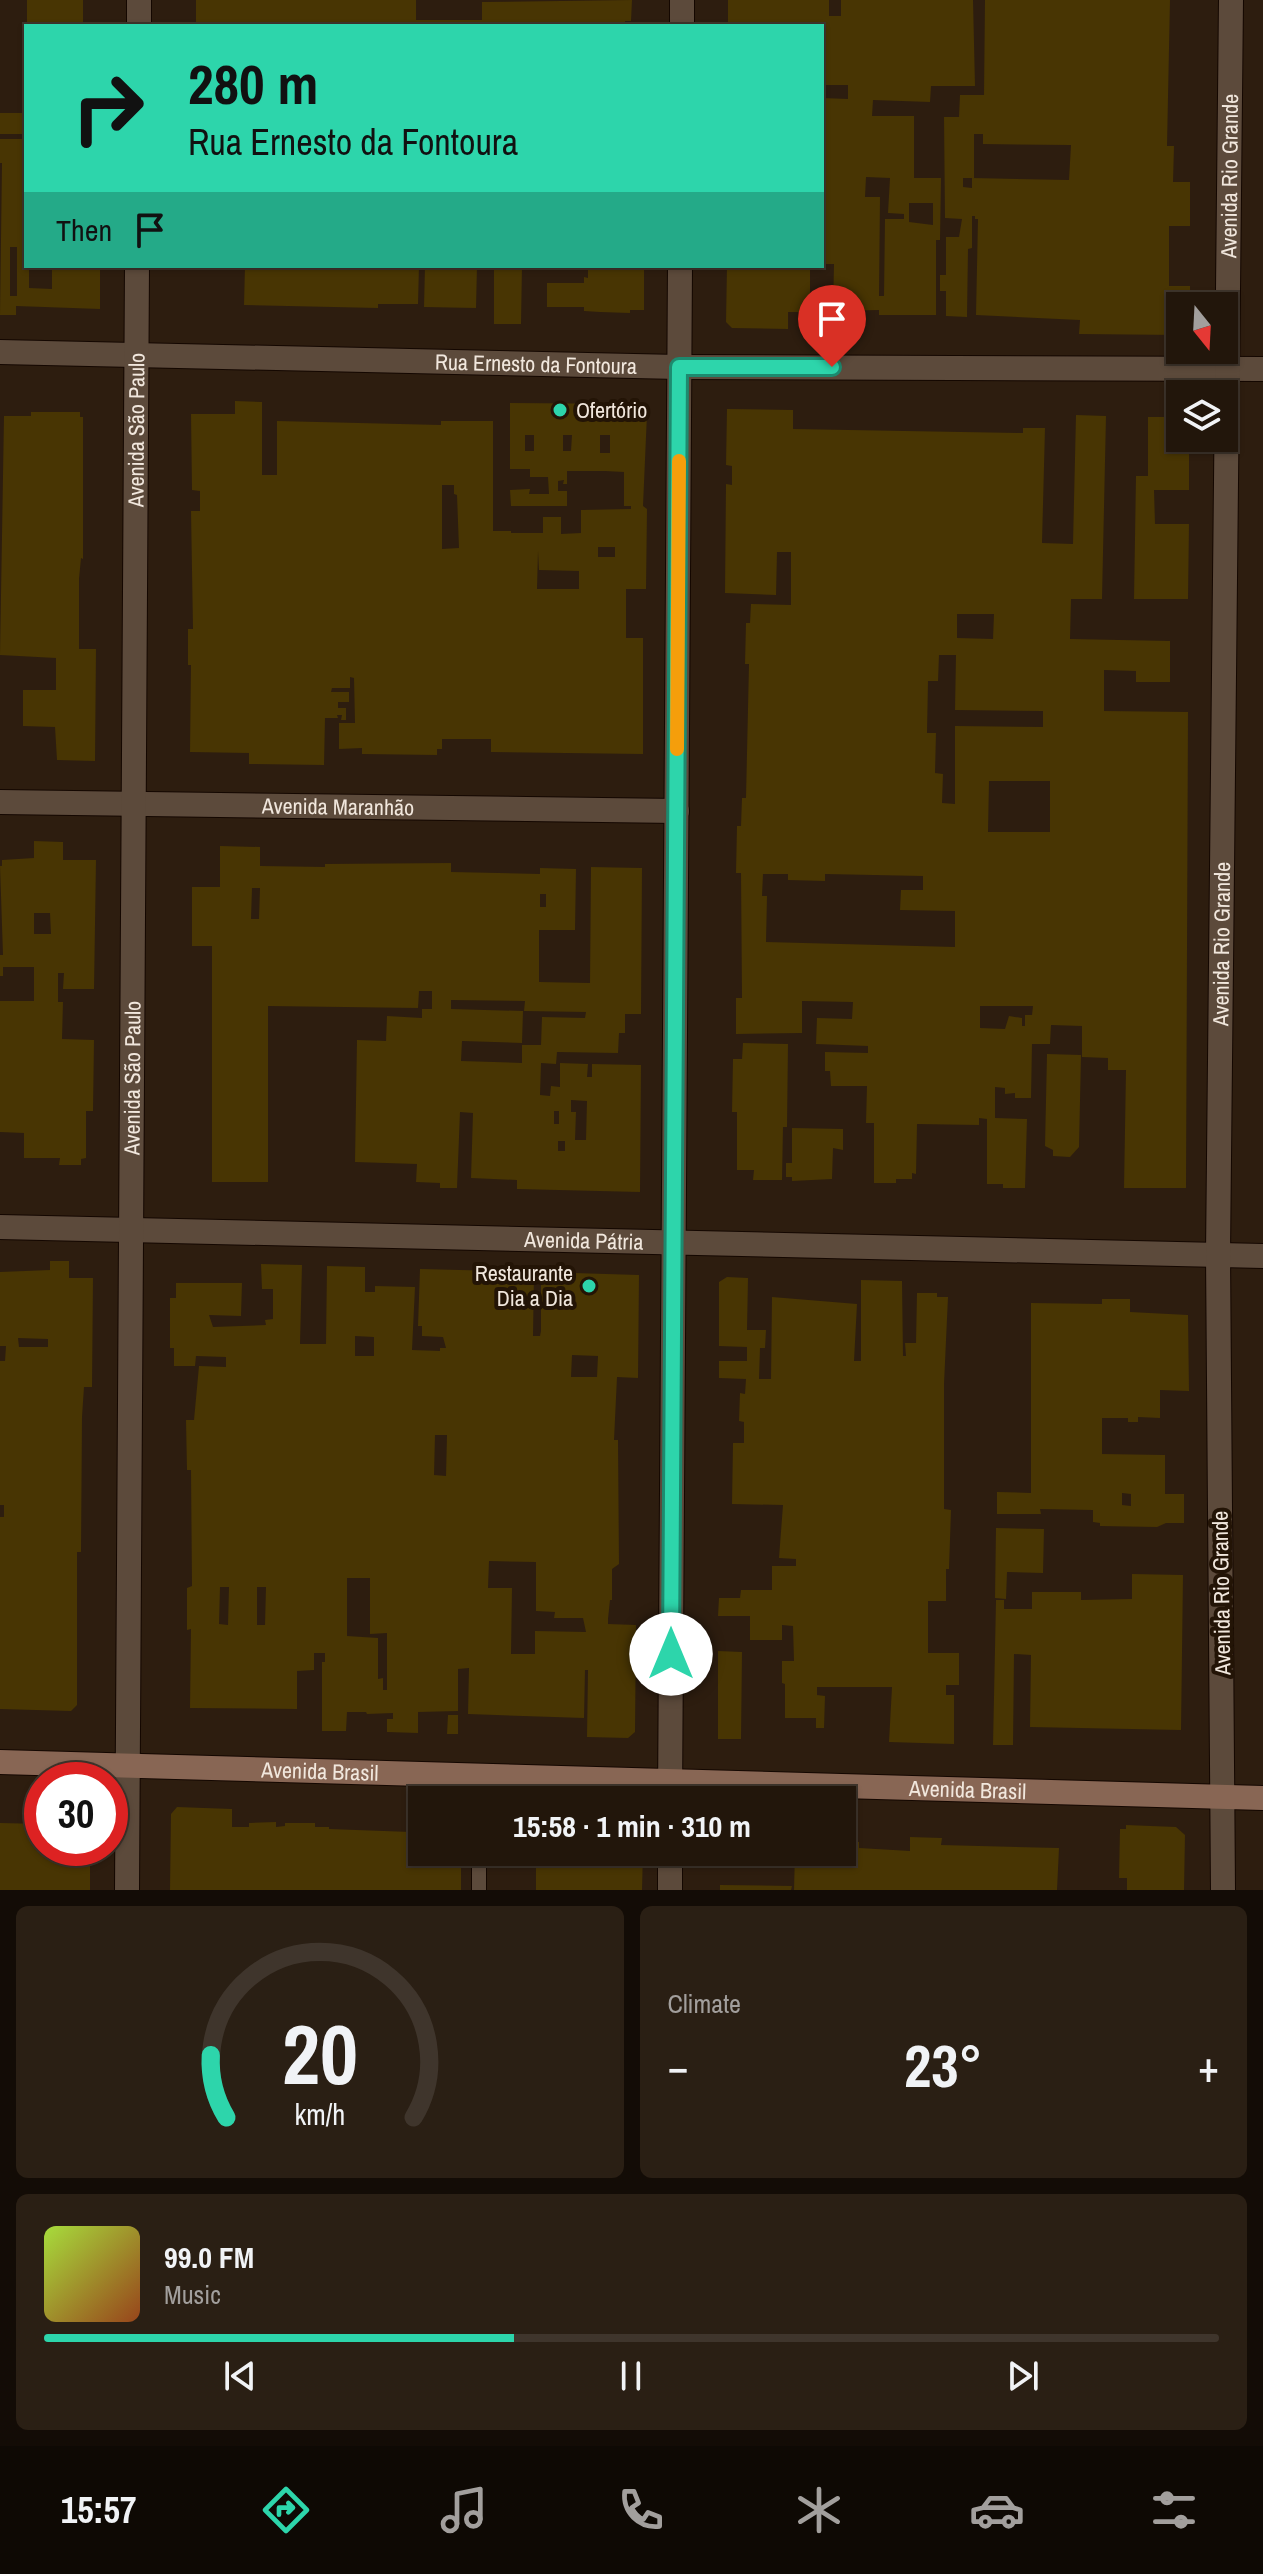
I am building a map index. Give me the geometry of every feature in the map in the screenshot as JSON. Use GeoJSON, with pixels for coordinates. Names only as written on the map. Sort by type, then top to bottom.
{"type":"FeatureCollection","features":[{"type":"Feature","properties":{"kind":"main road","name":"Avenida Brasil"},"geometry":{"type":"LineString","coordinates":[[0,1762],[24,1763]]}},
{"type":"Feature","properties":{"kind":"main road","name":"Avenida Brasil"},"geometry":{"type":"LineString","coordinates":[[128,1766],[449,1786]]}},
{"type":"Feature","properties":{"kind":"main road","name":"Avenida Brasil"},"geometry":{"type":"LineString","coordinates":[[856,1792],[1263,1798]]}},
{"type":"Feature","properties":{"kind":"street"},"geometry":{"type":"LineString","coordinates":[[139,0],[139,24]]}},
{"type":"Feature","properties":{"kind":"street"},"geometry":{"type":"LineString","coordinates":[[682,0],[682,24]]}},
{"type":"Feature","properties":{"kind":"street","name":"Avenida Rio Grande"},"geometry":{"type":"LineString","coordinates":[[1223,1890],[1218,1254],[1231,0]]}},
{"type":"Feature","properties":{"kind":"street","name":"Avenida São Paulo"},"geometry":{"type":"LineString","coordinates":[[127,1762],[137,268]]}},
{"type":"Feature","properties":{"kind":"street"},"geometry":{"type":"LineString","coordinates":[[670,1786],[680,268]]}},
{"type":"Feature","properties":{"kind":"street","name":"Rua Ernesto da Fontoura"},"geometry":{"type":"LineString","coordinates":[[0,352],[679,367],[1263,369]]}},
{"type":"Feature","properties":{"kind":"street","name":"Avenida Maranhão"},"geometry":{"type":"LineString","coordinates":[[0,802],[677,811]]}},
{"type":"Feature","properties":{"kind":"street","name":"Avenida Pátria"},"geometry":{"type":"LineString","coordinates":[[0,1227],[1263,1256]]}},
{"type":"Feature","properties":{"kind":"street","name":"Avenida São Paulo"},"geometry":{"type":"LineString","coordinates":[[127,1866],[127,1890]]}},
{"type":"Feature","properties":{"kind":"street"},"geometry":{"type":"LineString","coordinates":[[670,1866],[670,1890]]}},
{"type":"Feature","properties":{"kind":"lane"},"geometry":{"type":"LineString","coordinates":[[479,1866],[479,1890]]}},
{"type":"Feature","properties":{"kind":"building"},"geometry":{"type":"Polygon","coordinates":[[[27,0],[83,0],[83,24],[27,24],[27,0]]]}},
{"type":"Feature","properties":{"kind":"building"},"geometry":{"type":"Polygon","coordinates":[[[196,0],[416,0],[416,20],[482,20],[482,2],[632,0],[631,21],[625,21],[625,24],[196,24],[196,0]]]}},
{"type":"Feature","properties":{"kind":"building"},"geometry":{"type":"Polygon","coordinates":[[[728,0],[829,0],[829,16],[841,16],[841,0],[973,0],[975,86],[931,86],[930,102],[873,100],[872,116],[914,116],[914,178],[941,178],[940,240],[936,240],[936,315],[879,315],[879,310],[833,311],[834,264],[824,264],[824,98],[848,99],[848,85],[824,85],[824,24],[728,24],[728,0]],[[866,177],[865,197],[880,197],[879,296],[884,296],[885,219],[904,219],[904,214],[888,213],[890,178],[866,177]],[[909,203],[909,222],[933,225],[933,203],[909,203]]]}},
{"type":"Feature","properties":{"kind":"building"},"geometry":{"type":"Polygon","coordinates":[[[985,0],[1170,0],[1167,146],[1174,146],[1173,182],[1190,182],[1190,226],[1169,226],[1169,286],[1190,286],[1190,292],[1166,292],[1166,335],[1079,334],[1080,320],[976,315],[978,219],[975,216],[972,216],[972,248],[968,249],[967,317],[946,316],[946,291],[940,291],[940,275],[946,275],[946,237],[959,237],[962,219],[945,218],[944,117],[959,117],[960,95],[984,95],[985,0]],[[974,134],[972,178],[1069,180],[1071,145],[983,144],[983,134],[974,134]],[[963,178],[963,187],[972,188],[972,178],[963,178]]]}},
{"type":"Feature","properties":{"kind":"building"},"geometry":{"type":"Polygon","coordinates":[[[0,113],[24,113],[24,134],[0,134],[0,113]]]}},
{"type":"Feature","properties":{"kind":"building"},"geometry":{"type":"Polygon","coordinates":[[[0,139],[24,139],[24,268],[29,268],[29,288],[52,289],[52,268],[100,268],[100,309],[16,306],[16,315],[0,315],[0,139]],[[10,247],[10,296],[17,296],[17,247],[10,247]]]}},
{"type":"Feature","properties":{"kind":"building"},"geometry":{"type":"Polygon","coordinates":[[[245,268],[419,268],[418,304],[378,304],[378,308],[244,305],[245,268]]]}},
{"type":"Feature","properties":{"kind":"building"},"geometry":{"type":"Polygon","coordinates":[[[425,268],[477,268],[476,308],[424,307],[425,268]]]}},
{"type":"Feature","properties":{"kind":"building"},"geometry":{"type":"Polygon","coordinates":[[[494,268],[522,268],[521,324],[494,324],[494,268]]]}},
{"type":"Feature","properties":{"kind":"building"},"geometry":{"type":"Polygon","coordinates":[[[588,268],[644,268],[644,310],[630,310],[630,313],[584,311],[584,307],[547,307],[547,283],[584,283],[584,277],[588,278],[588,268]]]}},
{"type":"Feature","properties":{"kind":"building"},"geometry":{"type":"Polygon","coordinates":[[[727,268],[810,268],[810,312],[788,312],[788,329],[732,328],[726,322],[727,268]]]}},
{"type":"Feature","properties":{"kind":"building"},"geometry":{"type":"Polygon","coordinates":[[[235,401],[262,402],[262,475],[277,475],[277,421],[441,425],[441,421],[493,421],[493,531],[543,533],[543,517],[561,517],[561,534],[581,533],[581,510],[631,509],[631,506],[624,506],[624,472],[567,471],[567,484],[563,484],[564,480],[558,481],[558,491],[567,491],[567,506],[511,506],[510,490],[530,489],[529,494],[549,494],[548,477],[530,477],[530,469],[510,469],[510,403],[640,404],[647,414],[643,506],[647,509],[646,589],[626,589],[626,638],[643,638],[643,754],[491,752],[491,739],[442,739],[442,749],[437,749],[437,755],[362,754],[362,748],[339,749],[339,723],[355,723],[354,678],[350,677],[350,688],[332,688],[331,692],[349,692],[349,702],[338,702],[338,708],[346,708],[346,720],[341,720],[342,715],[325,718],[324,765],[249,764],[249,753],[190,752],[191,665],[188,665],[188,629],[193,629],[191,511],[200,511],[200,491],[192,490],[191,414],[235,414],[235,401]],[[525,435],[525,451],[534,451],[534,435],[525,435]],[[563,435],[563,451],[571,451],[572,435],[563,435]],[[600,435],[600,453],[610,453],[610,435],[600,435]],[[442,485],[442,549],[459,548],[454,485],[442,485]],[[598,547],[598,557],[615,557],[615,547],[598,547]],[[538,551],[537,589],[579,589],[579,571],[539,570],[538,551]]]}},
{"type":"Feature","properties":{"kind":"building"},"geometry":{"type":"Polygon","coordinates":[[[727,409],[793,410],[793,429],[1023,433],[1023,428],[1045,428],[1042,543],[1073,544],[1076,415],[1106,416],[1102,599],[1071,599],[1070,639],[1170,641],[1170,682],[1136,682],[1136,671],[1104,670],[1104,711],[1188,712],[1186,1188],[1124,1188],[1126,1070],[1108,1070],[1108,1058],[1082,1057],[1082,1026],[1051,1025],[1050,1044],[1032,1044],[1031,1098],[1015,1098],[1015,1093],[1005,1094],[1005,1088],[995,1087],[995,1118],[1027,1119],[1025,1188],[987,1184],[987,1119],[979,1118],[979,1125],[917,1124],[916,1174],[912,1173],[912,1179],[896,1179],[896,1183],[874,1183],[874,1123],[866,1123],[867,1086],[831,1086],[830,1071],[825,1071],[825,1052],[868,1053],[868,1046],[816,1044],[817,1018],[852,1019],[853,1002],[802,1001],[802,1033],[736,1034],[736,998],[742,998],[741,873],[736,873],[737,826],[741,826],[742,798],[746,798],[749,664],[745,664],[746,623],[750,623],[751,604],[791,605],[791,552],[777,552],[776,595],[725,593],[726,484],[732,485],[732,466],[726,465],[727,409]],[[957,614],[957,638],[993,639],[994,614],[957,614]],[[939,655],[938,681],[928,681],[927,733],[936,733],[935,773],[943,774],[942,803],[955,804],[955,726],[1043,727],[1043,711],[955,710],[956,655],[939,655]],[[989,781],[988,832],[1050,832],[1050,781],[989,781]],[[763,874],[762,896],[767,896],[766,942],[955,947],[955,911],[900,910],[901,890],[923,890],[923,876],[825,874],[825,881],[788,880],[788,874],[763,874]],[[980,1006],[980,1028],[1005,1029],[1009,1016],[1022,1018],[1022,1026],[1025,1026],[1025,1015],[1032,1015],[1033,1006],[980,1006]]]}},
{"type":"Feature","properties":{"kind":"building"},"geometry":{"type":"Polygon","coordinates":[[[31,412],[80,412],[80,417],[83,417],[83,559],[79,579],[79,649],[96,649],[95,761],[57,760],[55,727],[23,726],[23,690],[56,690],[56,658],[0,655],[4,416],[31,416],[31,412]]]}},
{"type":"Feature","properties":{"kind":"building"},"geometry":{"type":"Polygon","coordinates":[[[1148,417],[1166,417],[1166,452],[1189,452],[1189,490],[1154,490],[1155,524],[1189,524],[1188,599],[1134,599],[1136,476],[1148,476],[1148,417]]]}},
{"type":"Feature","properties":{"kind":"building"},"geometry":{"type":"Polygon","coordinates":[[[34,841],[63,842],[63,860],[96,860],[94,989],[63,989],[64,973],[58,973],[58,1002],[63,1002],[62,1039],[94,1040],[93,1111],[86,1111],[86,1158],[81,1159],[81,1165],[59,1165],[60,1158],[24,1158],[24,1133],[0,1132],[0,1001],[34,1001],[34,967],[3,967],[3,976],[0,976],[0,955],[3,955],[0,866],[2,860],[34,858],[34,841]],[[34,913],[34,934],[51,934],[50,913],[34,913]]]}},
{"type":"Feature","properties":{"kind":"building"},"geometry":{"type":"Polygon","coordinates":[[[220,846],[260,847],[260,866],[451,863],[451,872],[540,874],[540,868],[576,869],[575,930],[539,930],[539,982],[590,983],[591,867],[642,868],[641,1014],[625,1014],[625,1033],[619,1033],[618,1053],[557,1052],[556,1064],[541,1063],[540,1095],[550,1096],[551,1086],[560,1087],[560,1063],[588,1064],[587,1077],[592,1077],[592,1064],[641,1065],[640,1192],[517,1189],[517,1180],[471,1178],[473,1113],[460,1112],[457,1188],[440,1188],[440,1183],[416,1182],[417,1164],[355,1162],[357,1040],[386,1041],[387,1016],[422,1018],[422,1009],[432,1009],[432,991],[419,991],[418,1008],[268,1006],[268,1182],[212,1182],[212,946],[192,946],[192,887],[220,887],[220,846]],[[252,888],[251,919],[259,919],[260,888],[252,888]],[[540,894],[540,907],[546,907],[546,894],[540,894]],[[451,1000],[451,1009],[523,1011],[522,1043],[462,1041],[461,1061],[522,1063],[522,1045],[541,1045],[542,1017],[585,1018],[586,1012],[524,1011],[525,1001],[451,1000]],[[571,1100],[571,1112],[576,1112],[575,1140],[586,1140],[587,1101],[571,1100]],[[554,1111],[554,1124],[559,1124],[559,1111],[554,1111]],[[558,1141],[558,1151],[565,1151],[565,1141],[558,1141]]]}},
{"type":"Feature","properties":{"kind":"building"},"geometry":{"type":"Polygon","coordinates":[[[743,1043],[788,1044],[787,1127],[783,1127],[782,1180],[753,1180],[754,1170],[737,1170],[737,1112],[732,1112],[733,1059],[742,1059],[743,1043]]]}},
{"type":"Feature","properties":{"kind":"building"},"geometry":{"type":"Polygon","coordinates":[[[1047,1054],[1081,1055],[1079,1147],[1070,1157],[1053,1156],[1053,1150],[1045,1146],[1047,1054]]]}},
{"type":"Feature","properties":{"kind":"building"},"geometry":{"type":"Polygon","coordinates":[[[792,1128],[843,1129],[843,1150],[833,1148],[832,1179],[792,1181],[792,1177],[786,1177],[786,1163],[792,1163],[792,1128]]]}},
{"type":"Feature","properties":{"kind":"building"},"geometry":{"type":"Polygon","coordinates":[[[50,1261],[69,1261],[69,1278],[93,1278],[92,1387],[84,1387],[82,1417],[81,1552],[77,1552],[77,1705],[71,1711],[0,1709],[0,1517],[4,1517],[4,1505],[0,1505],[0,1361],[5,1361],[6,1346],[0,1346],[0,1272],[50,1270],[50,1261]],[[18,1338],[19,1347],[48,1347],[48,1339],[18,1338]]]}},
{"type":"Feature","properties":{"kind":"building"},"geometry":{"type":"Polygon","coordinates":[[[261,1264],[302,1265],[300,1344],[326,1344],[327,1266],[365,1267],[365,1292],[375,1292],[375,1286],[415,1287],[412,1350],[440,1351],[440,1348],[446,1348],[443,1337],[422,1336],[422,1326],[418,1326],[420,1269],[534,1272],[533,1336],[540,1336],[541,1331],[541,1272],[639,1275],[638,1378],[617,1377],[614,1440],[618,1440],[619,1564],[612,1569],[612,1600],[608,1619],[608,1624],[636,1625],[635,1732],[628,1738],[587,1737],[588,1670],[585,1670],[584,1718],[468,1714],[469,1668],[458,1669],[458,1711],[418,1712],[418,1733],[387,1732],[387,1719],[393,1719],[393,1713],[366,1712],[347,1712],[346,1731],[322,1731],[322,1662],[325,1662],[325,1653],[314,1653],[314,1670],[297,1671],[297,1709],[190,1708],[191,1629],[187,1630],[187,1588],[192,1586],[191,1470],[187,1470],[186,1420],[194,1420],[199,1366],[226,1367],[226,1357],[196,1356],[195,1366],[174,1366],[174,1348],[170,1348],[170,1298],[176,1298],[176,1283],[242,1283],[241,1316],[209,1315],[213,1327],[266,1325],[265,1320],[273,1319],[273,1289],[262,1289],[261,1264]],[[355,1336],[355,1356],[374,1356],[374,1337],[355,1336]],[[572,1355],[571,1377],[597,1377],[598,1356],[572,1355]],[[435,1435],[434,1475],[446,1476],[447,1435],[435,1435]],[[489,1561],[488,1588],[512,1588],[511,1654],[535,1654],[535,1631],[586,1632],[583,1618],[554,1618],[555,1612],[536,1611],[536,1562],[489,1561]],[[347,1578],[347,1636],[378,1638],[378,1679],[383,1678],[383,1690],[387,1690],[387,1633],[370,1634],[370,1578],[347,1578]],[[220,1587],[219,1624],[228,1625],[229,1587],[220,1587]],[[257,1587],[257,1625],[265,1625],[266,1587],[257,1587]]]}},
{"type":"Feature","properties":{"kind":"building"},"geometry":{"type":"Polygon","coordinates":[[[727,1277],[748,1278],[747,1330],[766,1330],[765,1348],[760,1348],[759,1379],[771,1379],[772,1297],[857,1304],[854,1361],[861,1361],[861,1280],[902,1281],[903,1356],[906,1356],[905,1343],[916,1343],[917,1293],[937,1293],[937,1297],[948,1297],[944,1509],[951,1510],[949,1569],[946,1569],[946,1601],[928,1601],[928,1653],[959,1653],[959,1685],[946,1685],[946,1695],[954,1695],[954,1744],[889,1742],[892,1687],[817,1687],[817,1695],[825,1696],[824,1728],[816,1728],[816,1718],[785,1718],[782,1661],[794,1661],[793,1626],[782,1625],[782,1640],[750,1640],[750,1616],[718,1616],[719,1598],[740,1598],[741,1590],[772,1590],[772,1566],[796,1566],[796,1559],[779,1558],[783,1505],[732,1504],[733,1443],[744,1443],[744,1422],[739,1421],[740,1393],[745,1394],[746,1379],[719,1378],[719,1361],[747,1361],[747,1347],[719,1346],[719,1282],[727,1277]]]}},
{"type":"Feature","properties":{"kind":"building"},"geometry":{"type":"Polygon","coordinates":[[[1102,1299],[1130,1299],[1130,1312],[1188,1315],[1189,1391],[1160,1390],[1160,1418],[1138,1417],[1138,1422],[1128,1422],[1128,1418],[1102,1418],[1102,1454],[1165,1455],[1165,1494],[1184,1494],[1184,1523],[1166,1523],[1157,1527],[1100,1526],[1100,1523],[1093,1522],[1093,1510],[1040,1509],[1041,1514],[997,1514],[997,1492],[1031,1493],[1031,1303],[1102,1304],[1102,1299]],[[1122,1493],[1122,1505],[1131,1506],[1131,1494],[1122,1493]]]}},
{"type":"Feature","properties":{"kind":"building"},"geometry":{"type":"Polygon","coordinates":[[[996,1528],[1044,1529],[1043,1573],[1007,1572],[1006,1599],[995,1598],[996,1528]]]}},
{"type":"Feature","properties":{"kind":"building"},"geometry":{"type":"Polygon","coordinates":[[[1132,1574],[1183,1575],[1181,1730],[1030,1727],[1031,1655],[1014,1654],[1013,1745],[993,1745],[996,1600],[1004,1600],[1004,1609],[1032,1609],[1032,1592],[1081,1592],[1081,1600],[1132,1599],[1132,1574]]]}},
{"type":"Feature","properties":{"kind":"building"},"geometry":{"type":"Polygon","coordinates":[[[718,1651],[742,1652],[741,1739],[718,1739],[718,1651]]]}},
{"type":"Feature","properties":{"kind":"building"},"geometry":{"type":"Polygon","coordinates":[[[448,1715],[458,1715],[458,1734],[447,1734],[448,1715]]]}},
{"type":"Feature","properties":{"kind":"building"},"geometry":{"type":"Polygon","coordinates":[[[177,1807],[232,1809],[232,1827],[249,1827],[249,1823],[276,1822],[276,1827],[285,1826],[285,1823],[315,1823],[315,1827],[329,1829],[408,1832],[408,1866],[461,1866],[461,1890],[170,1890],[171,1814],[177,1807]]]}},
{"type":"Feature","properties":{"kind":"building"},"geometry":{"type":"Polygon","coordinates":[[[0,1823],[24,1824],[24,1866],[90,1866],[90,1890],[0,1890],[0,1823]]]}},
{"type":"Feature","properties":{"kind":"building"},"geometry":{"type":"Polygon","coordinates":[[[1126,1825],[1176,1827],[1185,1835],[1184,1890],[1127,1890],[1127,1878],[1119,1878],[1120,1829],[1126,1829],[1126,1825]]]}},
{"type":"Feature","properties":{"kind":"building"},"geometry":{"type":"Polygon","coordinates":[[[910,1837],[942,1838],[941,1845],[1059,1848],[1057,1890],[794,1890],[795,1866],[856,1866],[856,1842],[859,1842],[859,1848],[910,1851],[910,1837]]]}},
{"type":"Feature","properties":{"kind":"building"},"geometry":{"type":"Polygon","coordinates":[[[536,1866],[643,1866],[642,1890],[536,1890],[536,1866]]]}},
{"type":"Feature","properties":{"kind":"building"},"geometry":{"type":"Polygon","coordinates":[[[720,1885],[792,1886],[791,1890],[720,1890],[720,1885]]]}},
{"type":"Feature","properties":{"kind":"slow traffic"},"geometry":{"type":"LineString","coordinates":[[677,749],[679,461]]}},
{"type":"Feature","properties":{"kind":"place","name":"Ofertório"},"geometry":{"type":"Point","coordinates":[560,410]}},
{"type":"Feature","properties":{"kind":"place","name":"Restaurante Dia a Dia"},"geometry":{"type":"Point","coordinates":[589,1286]}},
{"type":"Feature","properties":{"kind":"route"},"geometry":{"type":"LineString","coordinates":[[671,1654],[679,367],[832,367]]}}]}
